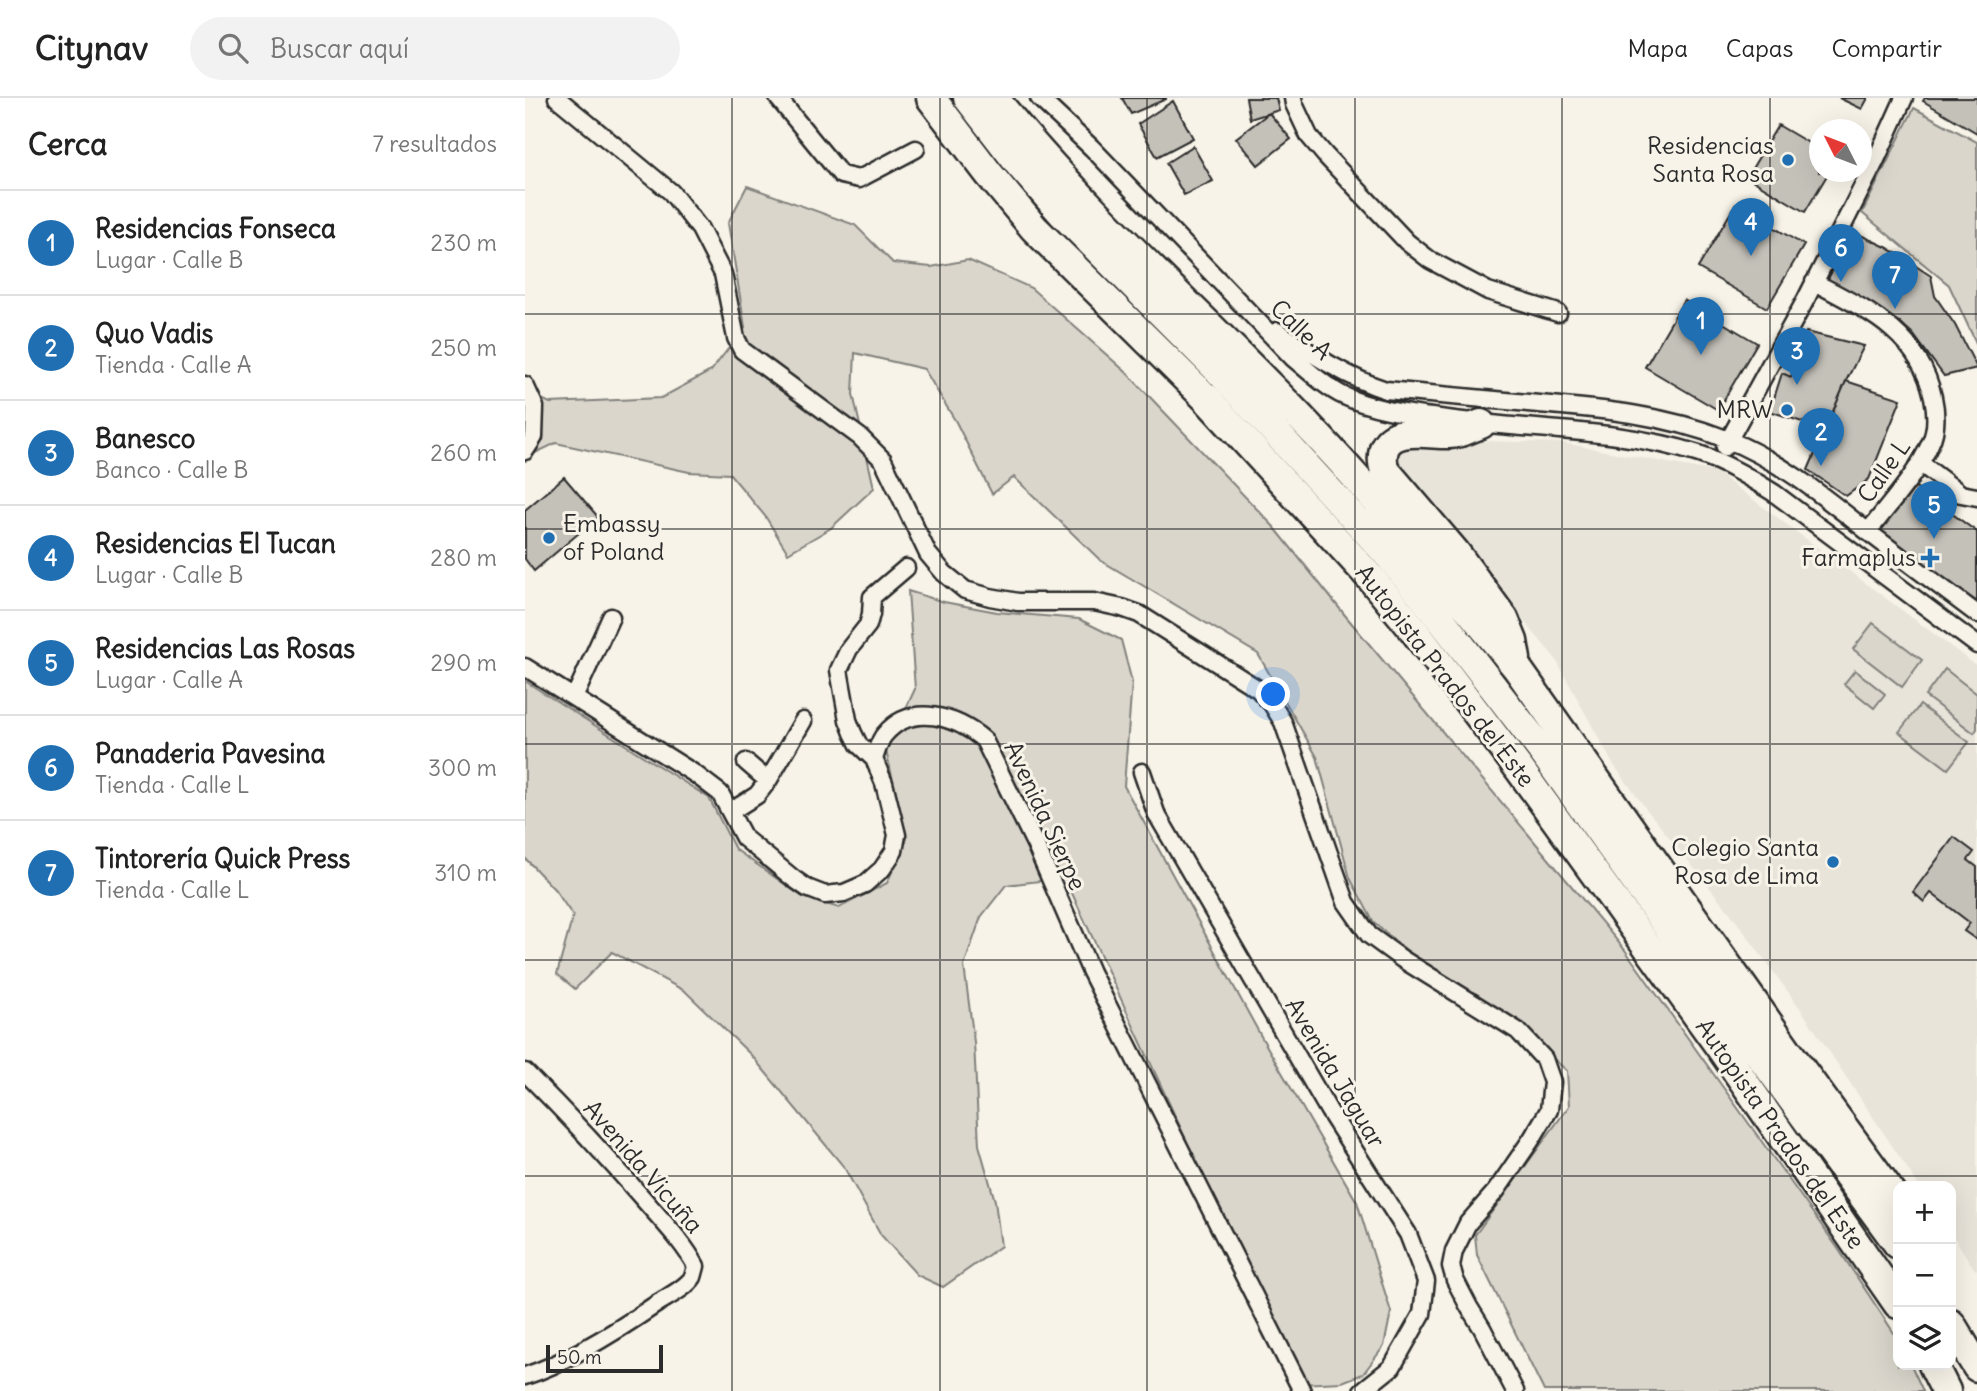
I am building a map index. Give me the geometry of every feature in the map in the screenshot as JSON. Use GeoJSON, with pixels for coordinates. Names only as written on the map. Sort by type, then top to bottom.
{"type":"FeatureCollection","features":[{"type":"Feature","properties":{"kind":"highway","name":"Autopista Prados del Este"},"geometry":{"type":"LineString","coordinates":[[932,98],[1034,228],[1206,398],[1370,577],[1413,629],[1520,770],[1720,1047],[1893,1297]]}},
{"type":"Feature","properties":{"kind":"highway","name":"Autopista Prados del Este"},"geometry":{"type":"LineString","coordinates":[[968,98],[1019,164],[1063,214],[1223,375],[1390,557],[1433,609],[1543,752],[1893,1237]]}},
{"type":"Feature","properties":{"kind":"highway"},"geometry":{"type":"LineString","coordinates":[[994,98],[1042,155],[1296,413],[1392,519],[1517,668],[1893,1195]]}},
{"type":"Feature","properties":{"kind":"highway"},"geometry":{"type":"LineString","coordinates":[[1481,424],[1453,435],[1400,435],[1387,443],[1382,464],[1455,552],[1504,619],[1513,641],[1517,668]]}},
{"type":"Feature","properties":{"kind":"highway"},"geometry":{"type":"LineString","coordinates":[[1956,1332],[1977,1367]]}},
{"type":"Feature","properties":{"kind":"highway"},"geometry":{"type":"LineString","coordinates":[[1936,1370],[1946,1391]]}},
{"type":"Feature","properties":{"kind":"street"},"geometry":{"type":"LineString","coordinates":[[557,98],[671,192],[699,229],[723,274],[736,338],[742,350],[860,437],[883,460],[928,554],[944,573],[965,590],[990,597],[1018,601],[1094,602],[1139,614],[1258,689],[1283,722],[1346,902],[1369,935],[1402,959],[1518,1031],[1544,1059],[1552,1082],[1549,1110],[1496,1191],[1468,1223],[1454,1251],[1451,1266],[1455,1280],[1515,1391]]}},
{"type":"Feature","properties":{"kind":"street"},"geometry":{"type":"LineString","coordinates":[[778,98],[841,175],[859,179],[916,149]]}},
{"type":"Feature","properties":{"kind":"street"},"geometry":{"type":"LineString","coordinates":[[1039,98],[1092,148],[1249,311]]}},
{"type":"Feature","properties":{"kind":"street"},"geometry":{"type":"LineString","coordinates":[[1293,98],[1309,136],[1407,242],[1430,260],[1488,291],[1558,313]]}},
{"type":"Feature","properties":{"kind":"street"},"geometry":{"type":"LineString","coordinates":[[1719,463],[1728,440],[1814,282],[1875,162],[1904,98]]}},
{"type":"Feature","properties":{"kind":"street","name":"Calle L"},"geometry":{"type":"LineString","coordinates":[[1814,282],[1880,319],[1903,340],[1919,360],[1929,380],[1935,417],[1932,442],[1920,463],[1868,531]]}},
{"type":"Feature","properties":{"kind":"street","name":"Calle A"},"geometry":{"type":"LineString","coordinates":[[1249,311],[1293,358],[1324,383],[1341,394],[1379,409],[1481,424],[1627,437],[1700,454],[1744,474],[1774,493],[1977,645]]}},
{"type":"Feature","properties":{"kind":"street","name":"Calle A"},"geometry":{"type":"LineString","coordinates":[[1249,311],[1321,361],[1365,383],[1386,390],[1642,415],[1681,423],[1728,440],[1787,471],[1826,497],[1977,614]]}},
{"type":"Feature","properties":{"kind":"street"},"geometry":{"type":"LineString","coordinates":[[525,385],[535,407],[534,438],[525,452]]}},
{"type":"Feature","properties":{"kind":"street"},"geometry":{"type":"LineString","coordinates":[[1920,463],[1961,494],[1977,497]]}},
{"type":"Feature","properties":{"kind":"street"},"geometry":{"type":"LineString","coordinates":[[525,667],[695,774],[720,793],[744,838],[794,879],[825,895],[844,893],[865,884],[882,869],[894,851],[897,835],[884,783],[874,759],[859,745],[848,720],[839,670],[849,649],[867,625],[872,597],[906,568]]}},
{"type":"Feature","properties":{"kind":"street"},"geometry":{"type":"LineString","coordinates":[[574,698],[611,617]]}},
{"type":"Feature","properties":{"kind":"street","name":"Avenida Sierpe"},"geometry":{"type":"LineString","coordinates":[[874,759],[883,735],[895,724],[915,714],[954,722],[969,728],[984,740],[1036,846],[1091,972],[1302,1391]]}},
{"type":"Feature","properties":{"kind":"street"},"geometry":{"type":"LineString","coordinates":[[730,811],[757,795],[803,721]]}},
{"type":"Feature","properties":{"kind":"street"},"geometry":{"type":"LineString","coordinates":[[746,762],[768,781]]}},
{"type":"Feature","properties":{"kind":"street","name":"Avenida Jaguar"},"geometry":{"type":"LineString","coordinates":[[1142,772],[1156,813],[1329,1111],[1408,1234],[1426,1281],[1422,1314],[1392,1367],[1362,1391]]}},
{"type":"Feature","properties":{"kind":"street","name":"Avenida Vicuña"},"geometry":{"type":"LineString","coordinates":[[525,1072],[609,1158],[675,1236],[696,1266],[692,1278],[680,1289],[645,1312],[597,1341],[525,1376]]}},
{"type":"Feature","properties":{"kind":"shaded area"},"geometry":{"type":"Polygon","coordinates":[[[1914,108],[1977,142],[1977,345],[1949,285],[1862,213],[1914,108]]]}},
{"type":"Feature","properties":{"kind":"shaded area"},"geometry":{"type":"Polygon","coordinates":[[[747,186],[855,225],[893,263],[931,267],[968,260],[1031,288],[1126,372],[1275,528],[1625,950],[1837,1247],[1893,1331],[1893,1370],[1913,1370],[1923,1391],[1544,1391],[1477,1255],[1475,1235],[1569,1106],[1567,1071],[1520,1028],[1440,978],[1374,923],[1350,878],[1317,757],[1258,654],[1100,560],[1014,477],[992,494],[956,422],[924,369],[855,353],[853,394],[874,488],[831,528],[788,553],[765,516],[730,474],[689,472],[556,443],[525,458],[525,391],[550,403],[661,398],[711,371],[745,327],[728,223],[747,186]]]}},
{"type":"Feature","properties":{"kind":"shaded area","name":"Colegio Santa Rosa de Lima"},"geometry":{"type":"Polygon","coordinates":[[[1405,439],[1563,443],[1716,472],[1977,666],[1977,1269],[1975,1270],[1956,1241],[1956,1181],[1916,1181],[1800,1008],[1731,914],[1613,764],[1555,658],[1411,486],[1393,455],[1405,439]]]}},
{"type":"Feature","properties":{"kind":"shaded area"},"geometry":{"type":"Polygon","coordinates":[[[908,591],[944,602],[997,612],[1079,619],[1121,640],[1132,682],[1124,786],[1262,1038],[1357,1202],[1391,1312],[1384,1346],[1363,1374],[1342,1382],[1299,1384],[1065,878],[1006,885],[981,917],[964,966],[974,1042],[979,1145],[995,1201],[1001,1246],[943,1287],[917,1275],[881,1235],[844,1167],[752,1056],[685,991],[612,952],[575,989],[557,974],[573,916],[555,890],[525,858],[525,681],[709,798],[735,849],[803,897],[839,908],[887,883],[907,839],[886,751],[915,689],[908,591]]]}},
{"type":"Feature","properties":{"kind":"shaded area"},"geometry":{"type":"Polygon","coordinates":[[[1873,623],[1922,660],[1902,687],[1853,649],[1873,623]]]}},
{"type":"Feature","properties":{"kind":"shaded area"},"geometry":{"type":"Polygon","coordinates":[[[1945,669],[1977,694],[1977,729],[1974,733],[1925,696],[1945,669]]]}},
{"type":"Feature","properties":{"kind":"shaded area"},"geometry":{"type":"Polygon","coordinates":[[[1855,670],[1885,694],[1874,708],[1844,684],[1855,670]]]}},
{"type":"Feature","properties":{"kind":"shaded area"},"geometry":{"type":"Polygon","coordinates":[[[1920,705],[1969,742],[1948,769],[1899,732],[1920,705]]]}},
{"type":"Feature","properties":{"kind":"building"},"geometry":{"type":"Polygon","coordinates":[[[1122,98],[1166,98],[1166,99],[1131,114],[1122,98]]]}},
{"type":"Feature","properties":{"kind":"building"},"geometry":{"type":"Polygon","coordinates":[[[1246,98],[1276,98],[1279,110],[1250,119],[1246,98]]]}},
{"type":"Feature","properties":{"kind":"building"},"geometry":{"type":"Polygon","coordinates":[[[1839,98],[1868,98],[1862,109],[1839,98]]]}},
{"type":"Feature","properties":{"kind":"building"},"geometry":{"type":"Polygon","coordinates":[[[1925,98],[1977,98],[1977,133],[1923,101],[1925,98]]]}},
{"type":"Feature","properties":{"kind":"building"},"geometry":{"type":"Polygon","coordinates":[[[1173,101],[1193,138],[1157,157],[1138,124],[1173,101]]]}},
{"type":"Feature","properties":{"kind":"building"},"geometry":{"type":"Polygon","coordinates":[[[1269,113],[1291,139],[1258,165],[1236,138],[1269,113]]]}},
{"type":"Feature","properties":{"kind":"building","name":"Residencias Santa Rosa"},"geometry":{"type":"Polygon","coordinates":[[[1778,125],[1809,143],[1809,182],[1823,182],[1805,212],[1747,177],[1778,125]]]}},
{"type":"Feature","properties":{"kind":"building"},"geometry":{"type":"Polygon","coordinates":[[[1193,146],[1213,181],[1184,195],[1166,163],[1193,146]]]}},
{"type":"Feature","properties":{"kind":"building"},"geometry":{"type":"Polygon","coordinates":[[[1735,205],[1804,245],[1767,308],[1698,268],[1735,205]]]}},
{"type":"Feature","properties":{"kind":"building"},"geometry":{"type":"Polygon","coordinates":[[[1852,231],[1888,248],[1931,276],[1935,296],[1955,325],[1977,368],[1944,376],[1913,334],[1901,323],[1828,279],[1852,231]]]}},
{"type":"Feature","properties":{"kind":"building"},"geometry":{"type":"Polygon","coordinates":[[[1684,300],[1757,343],[1718,410],[1645,367],[1684,300]]]}},
{"type":"Feature","properties":{"kind":"building"},"geometry":{"type":"Polygon","coordinates":[[[1806,332],[1864,346],[1825,430],[1770,411],[1782,373],[1791,377],[1806,332]]]}},
{"type":"Feature","properties":{"kind":"building"},"geometry":{"type":"Polygon","coordinates":[[[1846,381],[1901,399],[1869,479],[1846,496],[1808,470],[1846,381]]]}},
{"type":"Feature","properties":{"kind":"building","name":"Embassy of Poland"},"geometry":{"type":"Polygon","coordinates":[[[564,477],[598,517],[534,571],[525,559],[525,510],[564,477]]]}},
{"type":"Feature","properties":{"kind":"building"},"geometry":{"type":"Polygon","coordinates":[[[1913,485],[1977,532],[1977,602],[1879,532],[1913,485]]]}},
{"type":"Feature","properties":{"kind":"building"},"geometry":{"type":"Polygon","coordinates":[[[1954,837],[1974,852],[1968,860],[1977,867],[1977,940],[1964,931],[1970,923],[1931,893],[1924,902],[1913,892],[1954,837]]]}},
{"type":"Feature","properties":{"kind":"place","name":"Residencias Santa Rosa"},"geometry":{"type":"Point","coordinates":[1788,160]}},
{"type":"Feature","properties":{"kind":"place","name":"Residencias El Tucan"},"geometry":{"type":"Point","coordinates":[1751,256]}},
{"type":"Feature","properties":{"kind":"place","name":"Panaderia Pavesina"},"geometry":{"type":"Point","coordinates":[1841,282]}},
{"type":"Feature","properties":{"kind":"place","name":"Tintorería Quick Press"},"geometry":{"type":"Point","coordinates":[1895,309]}},
{"type":"Feature","properties":{"kind":"place","name":"Residencias Fonseca"},"geometry":{"type":"Point","coordinates":[1701,355]}},
{"type":"Feature","properties":{"kind":"place","name":"Banesco"},"geometry":{"type":"Point","coordinates":[1797,385]}},
{"type":"Feature","properties":{"kind":"place","name":"MRW"},"geometry":{"type":"Point","coordinates":[1787,410]}},
{"type":"Feature","properties":{"kind":"place","name":"Quo Vadis"},"geometry":{"type":"Point","coordinates":[1821,466]}},
{"type":"Feature","properties":{"kind":"place","name":"Embassy of Poland"},"geometry":{"type":"Point","coordinates":[549,538]}},
{"type":"Feature","properties":{"kind":"place","name":"Residencias Las Rosas"},"geometry":{"type":"Point","coordinates":[1934,539]}},
{"type":"Feature","properties":{"kind":"place","name":"Farmaplus"},"geometry":{"type":"Point","coordinates":[1930,558]}},
{"type":"Feature","properties":{"kind":"place","name":"Colegio Santa Rosa de Lima"},"geometry":{"type":"Point","coordinates":[1833,862]}}]}
